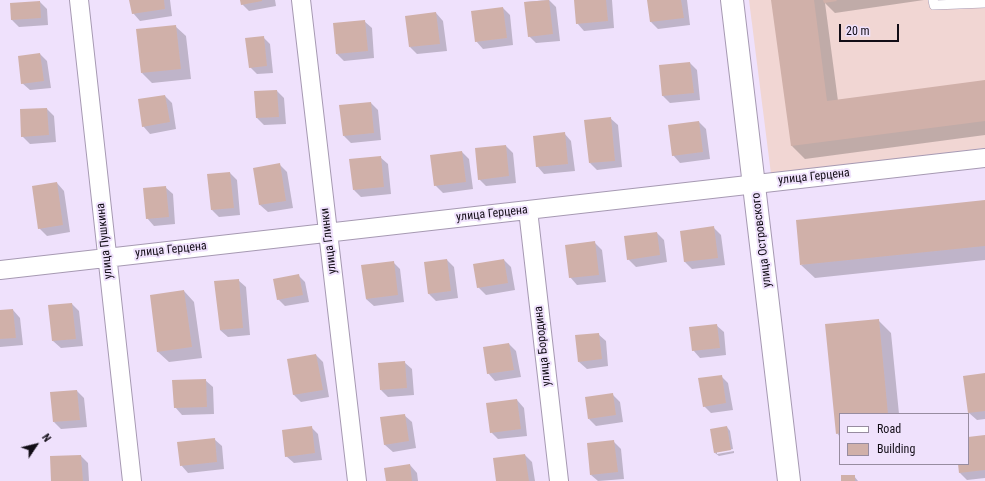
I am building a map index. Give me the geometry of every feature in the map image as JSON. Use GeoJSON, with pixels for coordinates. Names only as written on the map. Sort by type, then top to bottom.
{"type":"FeatureCollection","features":[{"type":"Feature","properties":{"kind":"street","name":"улица Пушкина"},"geometry":{"type":"LineString","coordinates":[[78,0],[132,481]]}},
{"type":"Feature","properties":{"kind":"street","name":"улица Глинки"},"geometry":{"type":"LineString","coordinates":[[302,0],[357,481]]}},
{"type":"Feature","properties":{"kind":"street","name":"улица Островского"},"geometry":{"type":"LineString","coordinates":[[732,0],[789,481]]}},
{"type":"Feature","properties":{"kind":"street","name":"улица Герцена"},"geometry":{"type":"LineString","coordinates":[[0,270],[985,158]]}},
{"type":"Feature","properties":{"kind":"street","name":"улица Бородина"},"geometry":{"type":"LineString","coordinates":[[528,210],[559,481]]}},
{"type":"Feature","properties":{"kind":"lane"},"geometry":{"type":"LineString","coordinates":[[933,0],[934,5],[985,3]]}},
{"type":"Feature","properties":{"kind":"shaded area"},"geometry":{"type":"Polygon","coordinates":[[[749,0],[985,0],[985,148],[771,174],[749,0]]]}},
{"type":"Feature","properties":{"kind":"building"},"geometry":{"type":"Polygon","coordinates":[[[129,0],[164,0],[165,9],[132,14],[129,0]]]}},
{"type":"Feature","properties":{"kind":"building"},"geometry":{"type":"Polygon","coordinates":[[[240,0],[262,0],[262,1],[241,5],[240,0]]]}},
{"type":"Feature","properties":{"kind":"building"},"geometry":{"type":"Polygon","coordinates":[[[549,0],[553,34],[528,37],[524,2],[549,0]]]}},
{"type":"Feature","properties":{"kind":"building"},"geometry":{"type":"Polygon","coordinates":[[[574,0],[606,0],[608,21],[576,24],[574,0]]]}},
{"type":"Feature","properties":{"kind":"building"},"geometry":{"type":"Polygon","coordinates":[[[647,0],[681,0],[684,18],[650,22],[647,0]]]}},
{"type":"Feature","properties":{"kind":"building"},"geometry":{"type":"Polygon","coordinates":[[[771,0],[814,0],[827,101],[985,80],[985,121],[791,146],[771,0]]]}},
{"type":"Feature","properties":{"kind":"building"},"geometry":{"type":"Polygon","coordinates":[[[823,0],[836,0],[837,1],[824,3],[823,0]]]}},
{"type":"Feature","properties":{"kind":"building"},"geometry":{"type":"Polygon","coordinates":[[[40,1],[41,18],[11,20],[10,3],[40,1]]]}},
{"type":"Feature","properties":{"kind":"building"},"geometry":{"type":"Polygon","coordinates":[[[503,7],[507,38],[475,42],[471,11],[503,7]]]}},
{"type":"Feature","properties":{"kind":"building"},"geometry":{"type":"Polygon","coordinates":[[[436,12],[440,44],[409,47],[405,16],[436,12]]]}},
{"type":"Feature","properties":{"kind":"building"},"geometry":{"type":"Polygon","coordinates":[[[365,20],[368,51],[336,54],[333,23],[365,20]]]}},
{"type":"Feature","properties":{"kind":"building"},"geometry":{"type":"Polygon","coordinates":[[[176,25],[181,69],[141,73],[136,29],[176,25]]]}},
{"type":"Feature","properties":{"kind":"building"},"geometry":{"type":"Polygon","coordinates":[[[264,36],[267,66],[249,68],[245,38],[264,36]]]}},
{"type":"Feature","properties":{"kind":"building"},"geometry":{"type":"Polygon","coordinates":[[[40,53],[44,81],[21,84],[18,56],[40,53]]]}},
{"type":"Feature","properties":{"kind":"building"},"geometry":{"type":"Polygon","coordinates":[[[690,62],[694,93],[662,96],[659,65],[690,62]]]}},
{"type":"Feature","properties":{"kind":"building"},"geometry":{"type":"Polygon","coordinates":[[[277,90],[279,117],[256,118],[254,91],[277,90]]]}},
{"type":"Feature","properties":{"kind":"building"},"geometry":{"type":"Polygon","coordinates":[[[165,95],[170,122],[142,127],[138,99],[165,95]]]}},
{"type":"Feature","properties":{"kind":"building"},"geometry":{"type":"Polygon","coordinates":[[[371,102],[374,133],[343,136],[339,105],[371,102]]]}},
{"type":"Feature","properties":{"kind":"building"},"geometry":{"type":"Polygon","coordinates":[[[47,108],[49,135],[21,137],[20,109],[47,108]]]}},
{"type":"Feature","properties":{"kind":"building"},"geometry":{"type":"Polygon","coordinates":[[[611,117],[615,161],[589,163],[584,120],[611,117]]]}},
{"type":"Feature","properties":{"kind":"building"},"geometry":{"type":"Polygon","coordinates":[[[699,121],[703,152],[672,156],[668,125],[699,121]]]}},
{"type":"Feature","properties":{"kind":"building"},"geometry":{"type":"Polygon","coordinates":[[[565,132],[568,164],[536,167],[533,136],[565,132]]]}},
{"type":"Feature","properties":{"kind":"building"},"geometry":{"type":"Polygon","coordinates":[[[506,145],[509,176],[478,180],[475,148],[506,145]]]}},
{"type":"Feature","properties":{"kind":"building"},"geometry":{"type":"Polygon","coordinates":[[[462,151],[466,182],[434,186],[430,155],[462,151]]]}},
{"type":"Feature","properties":{"kind":"building"},"geometry":{"type":"Polygon","coordinates":[[[381,156],[384,187],[353,190],[349,159],[381,156]]]}},
{"type":"Feature","properties":{"kind":"building"},"geometry":{"type":"Polygon","coordinates":[[[280,163],[286,201],[259,205],[253,168],[280,163]]]}},
{"type":"Feature","properties":{"kind":"building"},"geometry":{"type":"Polygon","coordinates":[[[230,172],[234,208],[211,210],[207,174],[230,172]]]}},
{"type":"Feature","properties":{"kind":"building"},"geometry":{"type":"Polygon","coordinates":[[[57,182],[63,225],[38,229],[32,186],[57,182]]]}},
{"type":"Feature","properties":{"kind":"building"},"geometry":{"type":"Polygon","coordinates":[[[166,186],[169,217],[146,219],[143,188],[166,186]]]}},
{"type":"Feature","properties":{"kind":"building"},"geometry":{"type":"Polygon","coordinates":[[[985,200],[985,246],[800,265],[796,220],[985,200]]]}},
{"type":"Feature","properties":{"kind":"building"},"geometry":{"type":"Polygon","coordinates":[[[714,226],[718,258],[684,262],[680,231],[714,226]]]}},
{"type":"Feature","properties":{"kind":"building"},"geometry":{"type":"Polygon","coordinates":[[[657,232],[660,255],[627,260],[624,236],[657,232]]]}},
{"type":"Feature","properties":{"kind":"building"},"geometry":{"type":"Polygon","coordinates":[[[595,241],[599,275],[569,278],[565,245],[595,241]]]}},
{"type":"Feature","properties":{"kind":"building"},"geometry":{"type":"Polygon","coordinates":[[[447,259],[451,291],[428,294],[424,262],[447,259]]]}},
{"type":"Feature","properties":{"kind":"building"},"geometry":{"type":"Polygon","coordinates":[[[504,259],[508,283],[477,288],[473,264],[504,259]]]}},
{"type":"Feature","properties":{"kind":"building"},"geometry":{"type":"Polygon","coordinates":[[[394,261],[398,295],[366,299],[361,265],[394,261]]]}},
{"type":"Feature","properties":{"kind":"building"},"geometry":{"type":"Polygon","coordinates":[[[299,274],[303,295],[277,300],[273,279],[299,274]]]}},
{"type":"Feature","properties":{"kind":"building"},"geometry":{"type":"Polygon","coordinates":[[[239,279],[243,328],[220,330],[214,281],[239,279]]]}},
{"type":"Feature","properties":{"kind":"building"},"geometry":{"type":"Polygon","coordinates":[[[184,290],[192,347],[157,352],[150,295],[184,290]]]}},
{"type":"Feature","properties":{"kind":"building"},"geometry":{"type":"Polygon","coordinates":[[[72,303],[76,339],[52,341],[48,305],[72,303]]]}},
{"type":"Feature","properties":{"kind":"building"},"geometry":{"type":"Polygon","coordinates":[[[13,309],[16,338],[0,339],[0,310],[13,309]]]}},
{"type":"Feature","properties":{"kind":"building"},"geometry":{"type":"Polygon","coordinates":[[[879,319],[888,413],[839,413],[839,433],[836,434],[825,324],[879,319]]]}},
{"type":"Feature","properties":{"kind":"building"},"geometry":{"type":"Polygon","coordinates":[[[717,324],[720,348],[692,351],[689,327],[717,324]]]}},
{"type":"Feature","properties":{"kind":"building"},"geometry":{"type":"Polygon","coordinates":[[[599,333],[602,359],[578,362],[575,335],[599,333]]]}},
{"type":"Feature","properties":{"kind":"building"},"geometry":{"type":"Polygon","coordinates":[[[509,343],[514,370],[487,374],[483,347],[509,343]]]}},
{"type":"Feature","properties":{"kind":"building"},"geometry":{"type":"Polygon","coordinates":[[[316,354],[323,390],[293,395],[287,359],[316,354]]]}},
{"type":"Feature","properties":{"kind":"building"},"geometry":{"type":"Polygon","coordinates":[[[405,361],[407,388],[380,390],[378,363],[405,361]]]}},
{"type":"Feature","properties":{"kind":"building"},"geometry":{"type":"Polygon","coordinates":[[[985,373],[985,411],[968,413],[963,376],[985,373]]]}},
{"type":"Feature","properties":{"kind":"building"},"geometry":{"type":"Polygon","coordinates":[[[722,375],[726,403],[703,407],[698,378],[722,375]]]}},
{"type":"Feature","properties":{"kind":"building"},"geometry":{"type":"Polygon","coordinates":[[[206,379],[207,407],[174,408],[172,380],[206,379]]]}},
{"type":"Feature","properties":{"kind":"building"},"geometry":{"type":"Polygon","coordinates":[[[77,390],[80,420],[53,422],[50,392],[77,390]]]}},
{"type":"Feature","properties":{"kind":"building"},"geometry":{"type":"Polygon","coordinates":[[[613,393],[616,415],[588,419],[585,397],[613,393]]]}},
{"type":"Feature","properties":{"kind":"building"},"geometry":{"type":"Polygon","coordinates":[[[517,399],[521,429],[490,433],[486,403],[517,399]]]}},
{"type":"Feature","properties":{"kind":"building"},"geometry":{"type":"Polygon","coordinates":[[[405,414],[409,441],[384,445],[380,417],[405,414]]]}},
{"type":"Feature","properties":{"kind":"building"},"geometry":{"type":"Polygon","coordinates":[[[312,426],[315,453],[285,457],[282,430],[312,426]]]}},
{"type":"Feature","properties":{"kind":"building"},"geometry":{"type":"Polygon","coordinates":[[[727,426],[731,450],[714,453],[710,429],[727,426]]]}},
{"type":"Feature","properties":{"kind":"building"},"geometry":{"type":"Polygon","coordinates":[[[985,435],[985,470],[959,473],[958,465],[969,465],[969,437],[985,435]]]}},
{"type":"Feature","properties":{"kind":"building"},"geometry":{"type":"Polygon","coordinates":[[[215,438],[217,462],[180,466],[177,442],[215,438]]]}},
{"type":"Feature","properties":{"kind":"building"},"geometry":{"type":"Polygon","coordinates":[[[614,440],[618,472],[590,475],[587,443],[614,440]]]}},
{"type":"Feature","properties":{"kind":"building"},"geometry":{"type":"Polygon","coordinates":[[[525,454],[529,481],[496,481],[493,458],[525,454]]]}},
{"type":"Feature","properties":{"kind":"building"},"geometry":{"type":"Polygon","coordinates":[[[81,455],[83,481],[51,481],[50,456],[81,455]]]}},
{"type":"Feature","properties":{"kind":"building"},"geometry":{"type":"Polygon","coordinates":[[[410,464],[412,481],[386,481],[384,468],[410,464]]]}},
{"type":"Feature","properties":{"kind":"building"},"geometry":{"type":"Polygon","coordinates":[[[841,475],[855,475],[855,481],[841,481],[841,475]]]}}]}
